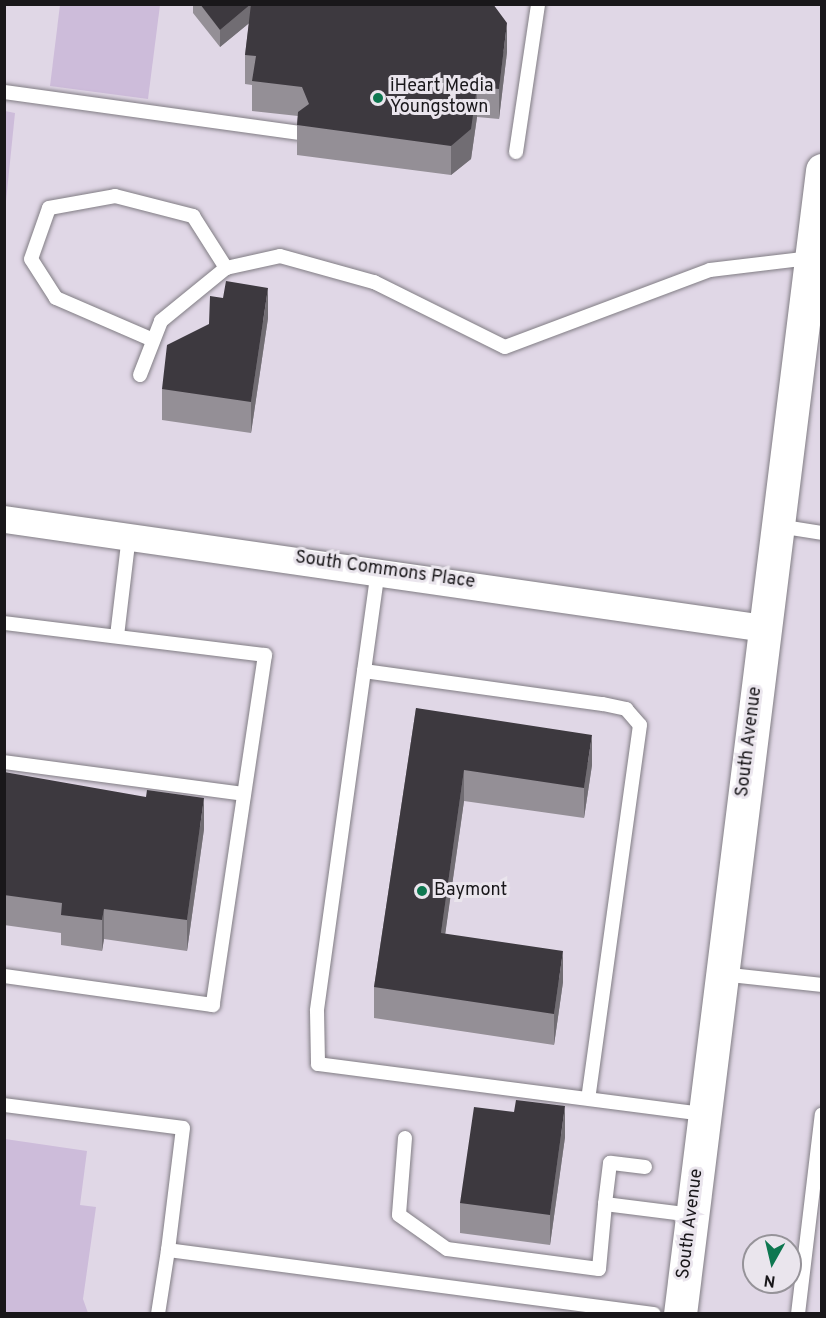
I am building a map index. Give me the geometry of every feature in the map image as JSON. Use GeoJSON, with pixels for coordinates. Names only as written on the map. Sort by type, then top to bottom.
{"type":"FeatureCollection","features":[{"type":"Feature","properties":{"kind":"main road","name":"South Avenue"},"geometry":{"type":"LineString","coordinates":[[680,1314],[764,628],[821,187]]}},
{"type":"Feature","properties":{"kind":"street","name":"South Commons Place"},"geometry":{"type":"LineString","coordinates":[[4,519],[378,570],[764,628]]}},
{"type":"Feature","properties":{"kind":"lane"},"geometry":{"type":"LineString","coordinates":[[516,152],[538,4]]}},
{"type":"Feature","properties":{"kind":"lane"},"geometry":{"type":"LineString","coordinates":[[4,92],[300,133]]}},
{"type":"Feature","properties":{"kind":"lane"},"geometry":{"type":"LineString","coordinates":[[153,340],[56,298],[31,259],[49,208],[115,196],[193,216],[226,268]]}},
{"type":"Feature","properties":{"kind":"lane"},"geometry":{"type":"LineString","coordinates":[[140,375],[161,321],[226,268],[280,256],[374,282],[505,347],[710,270],[811,258]]}},
{"type":"Feature","properties":{"kind":"lane"},"geometry":{"type":"LineString","coordinates":[[778,526],[822,533]]}},
{"type":"Feature","properties":{"kind":"lane"},"geometry":{"type":"LineString","coordinates":[[117,636],[129,536]]}},
{"type":"Feature","properties":{"kind":"lane"},"geometry":{"type":"LineString","coordinates":[[378,570],[317,1011],[318,1064],[705,1114]]}},
{"type":"Feature","properties":{"kind":"lane"},"geometry":{"type":"LineString","coordinates":[[4,623],[265,655],[213,1005],[4,976]]}},
{"type":"Feature","properties":{"kind":"lane"},"geometry":{"type":"LineString","coordinates":[[364,671],[603,704],[626,709],[640,725],[588,1098]]}},
{"type":"Feature","properties":{"kind":"lane"},"geometry":{"type":"LineString","coordinates":[[4,762],[244,794]]}},
{"type":"Feature","properties":{"kind":"lane"},"geometry":{"type":"LineString","coordinates":[[721,974],[822,985]]}},
{"type":"Feature","properties":{"kind":"lane"},"geometry":{"type":"LineString","coordinates":[[4,1105],[183,1128],[158,1314]]}},
{"type":"Feature","properties":{"kind":"lane"},"geometry":{"type":"LineString","coordinates":[[798,1314],[822,1114]]}},
{"type":"Feature","properties":{"kind":"lane"},"geometry":{"type":"LineString","coordinates":[[405,1138],[399,1215],[447,1249],[599,1269],[610,1163],[645,1167]]}},
{"type":"Feature","properties":{"kind":"lane"},"geometry":{"type":"LineString","coordinates":[[605,1204],[692,1215]]}},
{"type":"Feature","properties":{"kind":"lane"},"geometry":{"type":"LineString","coordinates":[[168,1250],[654,1314]]}},
{"type":"Feature","properties":{"kind":"shaded area"},"geometry":{"type":"Polygon","coordinates":[[[5,5],[821,5],[821,1313],[5,1314],[5,5]]]}},
{"type":"Feature","properties":{"kind":"shaded area"},"geometry":{"type":"Polygon","coordinates":[[[60,5],[160,5],[148,99],[50,86],[60,5]]]}},
{"type":"Feature","properties":{"kind":"shaded area"},"geometry":{"type":"Polygon","coordinates":[[[4,111],[15,113],[5,211],[4,111]]]}},
{"type":"Feature","properties":{"kind":"shaded area"},"geometry":{"type":"Polygon","coordinates":[[[5,1139],[87,1151],[80,1205],[96,1207],[83,1299],[88,1313],[5,1313],[5,1139]]]}},
{"type":"Feature","properties":{"kind":"building"},"geometry":{"type":"Polygon","coordinates":[[[200,4],[251,4],[220,30],[200,4]]]}},
{"type":"Feature","properties":{"kind":"building","name":"iHeart Media Youngstown"},"geometry":{"type":"Polygon","coordinates":[[[251,4],[263,4],[264,6],[266,4],[493,4],[507,23],[499,89],[477,87],[471,129],[451,146],[297,125],[298,112],[309,104],[302,87],[252,81],[256,56],[245,55],[251,4]]]}},
{"type":"Feature","properties":{"kind":"building"},"geometry":{"type":"Polygon","coordinates":[[[226,281],[268,288],[251,402],[162,389],[167,345],[209,324],[210,296],[223,298],[226,281]]]}},
{"type":"Feature","properties":{"kind":"building","name":"Baymont"},"geometry":{"type":"Polygon","coordinates":[[[416,708],[592,735],[584,788],[464,770],[441,933],[563,951],[554,1014],[374,987],[416,708]]]}},
{"type":"Feature","properties":{"kind":"building"},"geometry":{"type":"Polygon","coordinates":[[[4,772],[146,797],[147,790],[204,798],[187,920],[104,909],[102,920],[61,915],[62,903],[4,895],[4,772]]]}},
{"type":"Feature","properties":{"kind":"building"},"geometry":{"type":"Polygon","coordinates":[[[516,1100],[565,1106],[550,1215],[460,1203],[474,1107],[514,1112],[516,1100]]]}},
{"type":"Feature","properties":{"kind":"place","name":"iHeart Media Youngstown"},"geometry":{"type":"Point","coordinates":[378,98]}},
{"type":"Feature","properties":{"kind":"place","name":"Baymont"},"geometry":{"type":"Point","coordinates":[422,891]}}]}
